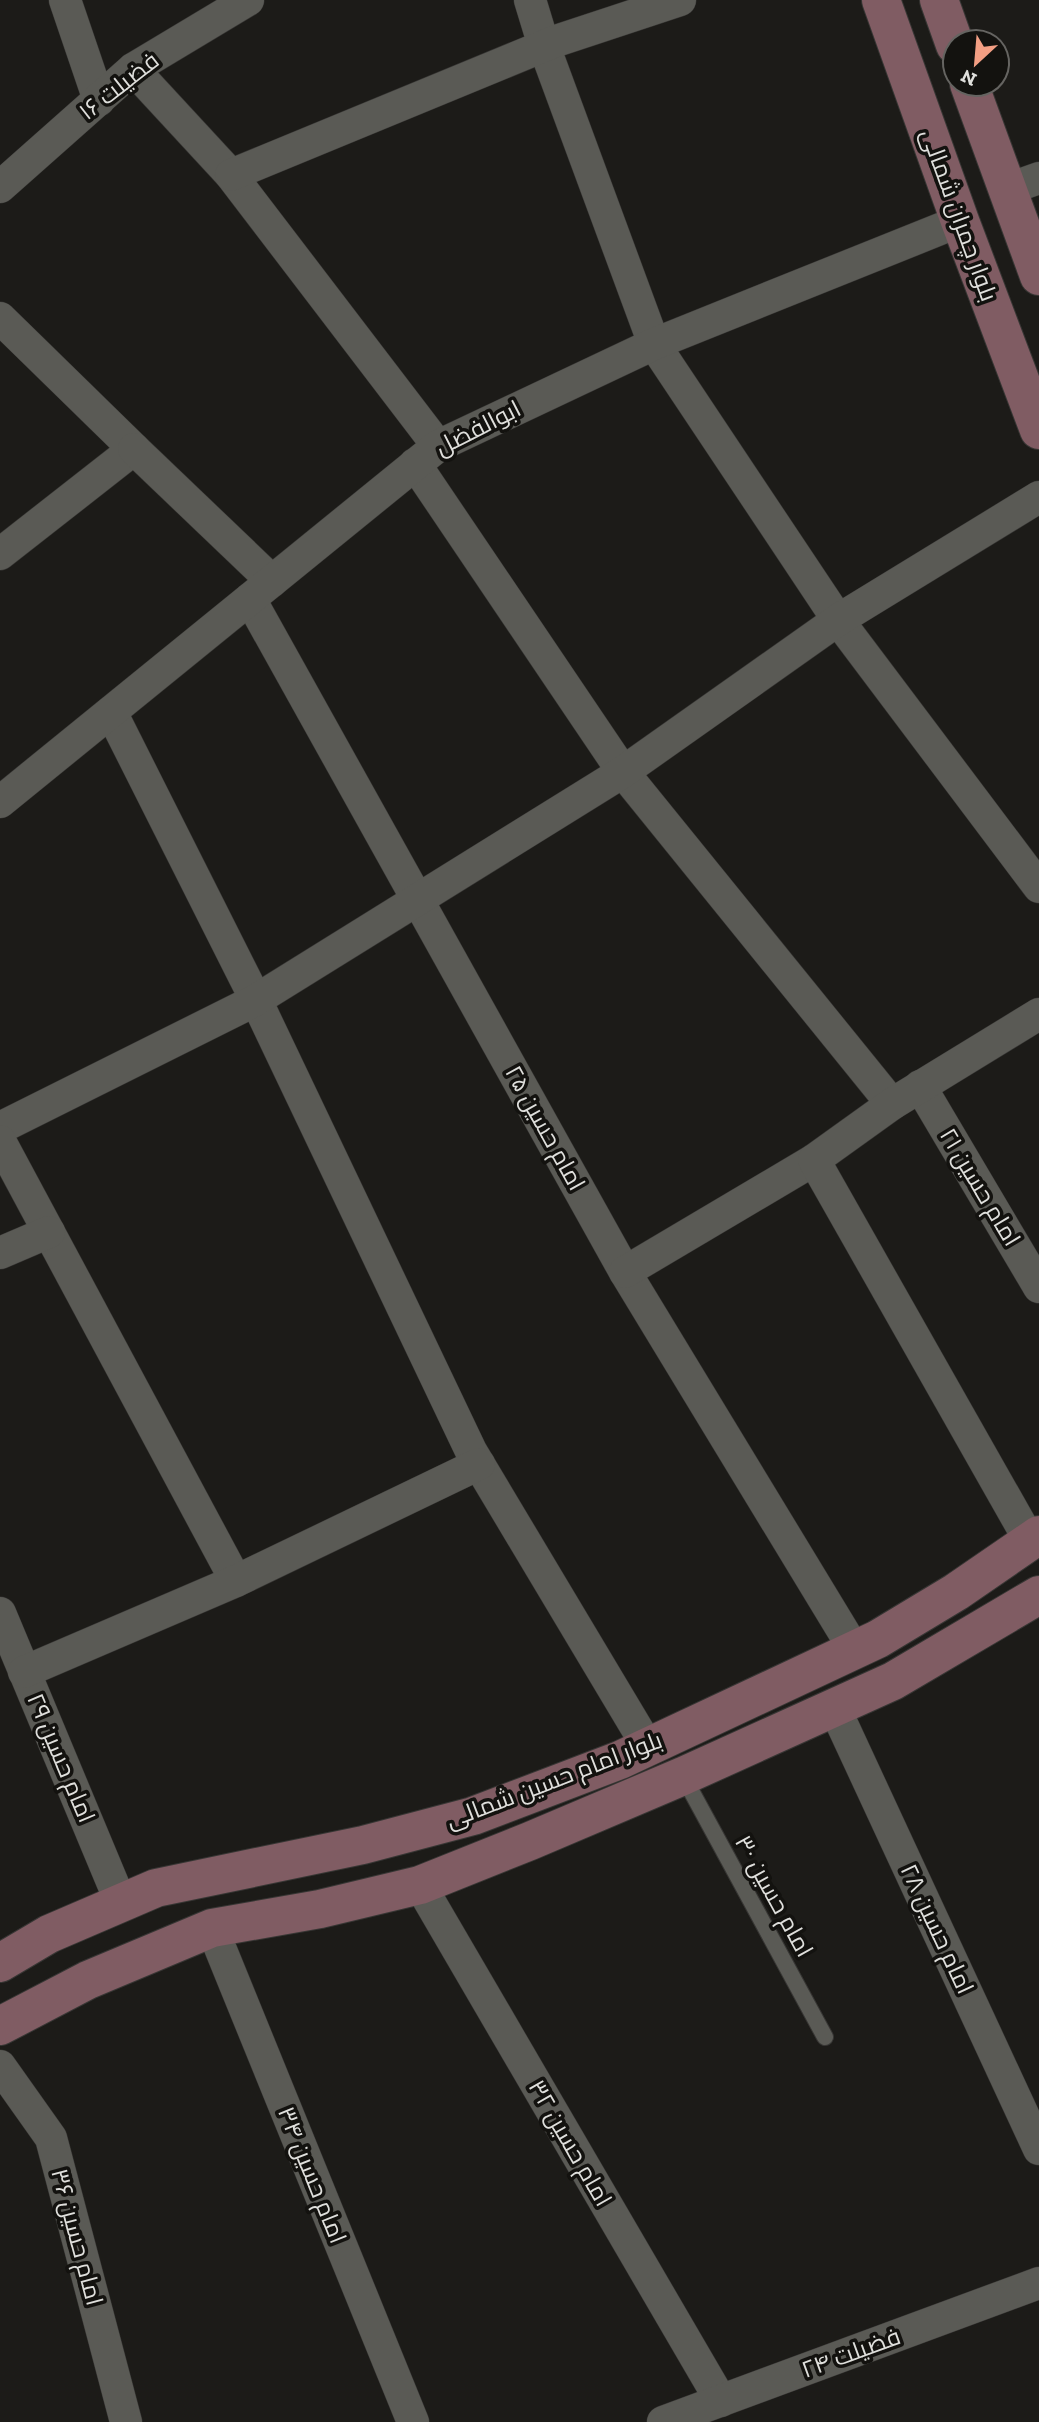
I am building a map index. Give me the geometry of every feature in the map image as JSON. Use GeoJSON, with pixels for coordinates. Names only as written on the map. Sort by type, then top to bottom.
{"type":"FeatureCollection","features":[{"type":"Feature","properties":{"kind":"street"},"geometry":{"type":"LineString","coordinates":[[65,0],[99,100]]}},
{"type":"Feature","properties":{"kind":"street","name":"فضیلت ۱۶"},"geometry":{"type":"LineString","coordinates":[[0,187],[133,69],[248,0]]}},
{"type":"Feature","properties":{"kind":"street"},"geometry":{"type":"LineString","coordinates":[[530,0],[544,46],[654,344],[838,620],[1039,887]]}},
{"type":"Feature","properties":{"kind":"street"},"geometry":{"type":"LineString","coordinates":[[231,175],[544,46],[680,0]]}},
{"type":"Feature","properties":{"kind":"street","name":"بلوار چمران شمالی"},"geometry":{"type":"LineString","coordinates":[[881,0],[1039,430]]}},
{"type":"Feature","properties":{"kind":"street"},"geometry":{"type":"LineString","coordinates":[[939,0],[949,28]]}},
{"type":"Feature","properties":{"kind":"street"},"geometry":{"type":"LineString","coordinates":[[133,69],[231,175],[426,455],[623,772],[892,1104]]}},
{"type":"Feature","properties":{"kind":"street"},"geometry":{"type":"LineString","coordinates":[[977,98],[1023,184],[1039,276]]}},
{"type":"Feature","properties":{"kind":"street","name":"ابوالفضل"},"geometry":{"type":"LineString","coordinates":[[0,802],[426,455],[654,344],[960,221]]}},
{"type":"Feature","properties":{"kind":"street","name":"امام حسین ۲۵"},"geometry":{"type":"LineString","coordinates":[[0,318],[134,449],[261,590],[417,900],[625,1272],[854,1649]]}},
{"type":"Feature","properties":{"kind":"street"},"geometry":{"type":"LineString","coordinates":[[0,554],[134,449]]}},
{"type":"Feature","properties":{"kind":"street"},"geometry":{"type":"LineString","coordinates":[[0,1128],[256,1000],[623,772],[838,620],[1039,497]]}},
{"type":"Feature","properties":{"kind":"street"},"geometry":{"type":"LineString","coordinates":[[111,712],[256,1000],[480,1464],[648,1746]]}},
{"type":"Feature","properties":{"kind":"street"},"geometry":{"type":"LineString","coordinates":[[625,1272],[814,1160],[892,1104],[1039,1014]]}},
{"type":"Feature","properties":{"kind":"street","name":"امام حسین ۲۱"},"geometry":{"type":"LineString","coordinates":[[920,1086],[1039,1287]]}},
{"type":"Feature","properties":{"kind":"street"},"geometry":{"type":"LineString","coordinates":[[0,1141],[236,1581]]}},
{"type":"Feature","properties":{"kind":"street"},"geometry":{"type":"LineString","coordinates":[[814,1160],[1035,1538]]}},
{"type":"Feature","properties":{"kind":"street"},"geometry":{"type":"LineString","coordinates":[[0,1253],[49,1233]]}},
{"type":"Feature","properties":{"kind":"street"},"geometry":{"type":"LineString","coordinates":[[24,1672],[236,1581],[480,1464]]}},
{"type":"Feature","properties":{"kind":"street","name":"بلوار امام حسین شمالی"},"geometry":{"type":"LineString","coordinates":[[0,1963],[48,1934],[156,1888],[363,1845],[473,1816],[620,1760],[878,1639],[956,1592],[1035,1538]]}},
{"type":"Feature","properties":{"kind":"street","name":"بلوار امام حسین شمالی"},"geometry":{"type":"LineString","coordinates":[[0,2026],[88,1980],[212,1928],[320,1909],[420,1885],[683,1776],[893,1681],[1039,1595]]}},
{"type":"Feature","properties":{"kind":"street","name":"امام حسین ۲۹"},"geometry":{"type":"LineString","coordinates":[[0,1613],[121,1903]]}},
{"type":"Feature","properties":{"kind":"street","name":"امام حسین ۲۸"},"geometry":{"type":"LineString","coordinates":[[835,1709],[1039,2148]]}},
{"type":"Feature","properties":{"kind":"street","name":"امام حسین ۳۲"},"geometry":{"type":"LineString","coordinates":[[420,1885],[721,2400]]}},
{"type":"Feature","properties":{"kind":"street","name":"امام حسین ۳۴"},"geometry":{"type":"LineString","coordinates":[[212,1928],[413,2422]]}},
{"type":"Feature","properties":{"kind":"street","name":"امام حسین ۳۶"},"geometry":{"type":"LineString","coordinates":[[0,2066],[51,2138],[126,2422]]}},
{"type":"Feature","properties":{"kind":"street","name":"فضیلت ۲۴"},"geometry":{"type":"LineString","coordinates":[[670,2421],[1039,2283]]}},
{"type":"Feature","properties":{"kind":"lane","name":"امام حسین ۳۰"},"geometry":{"type":"LineString","coordinates":[[683,1776],[825,2037]]}}]}
